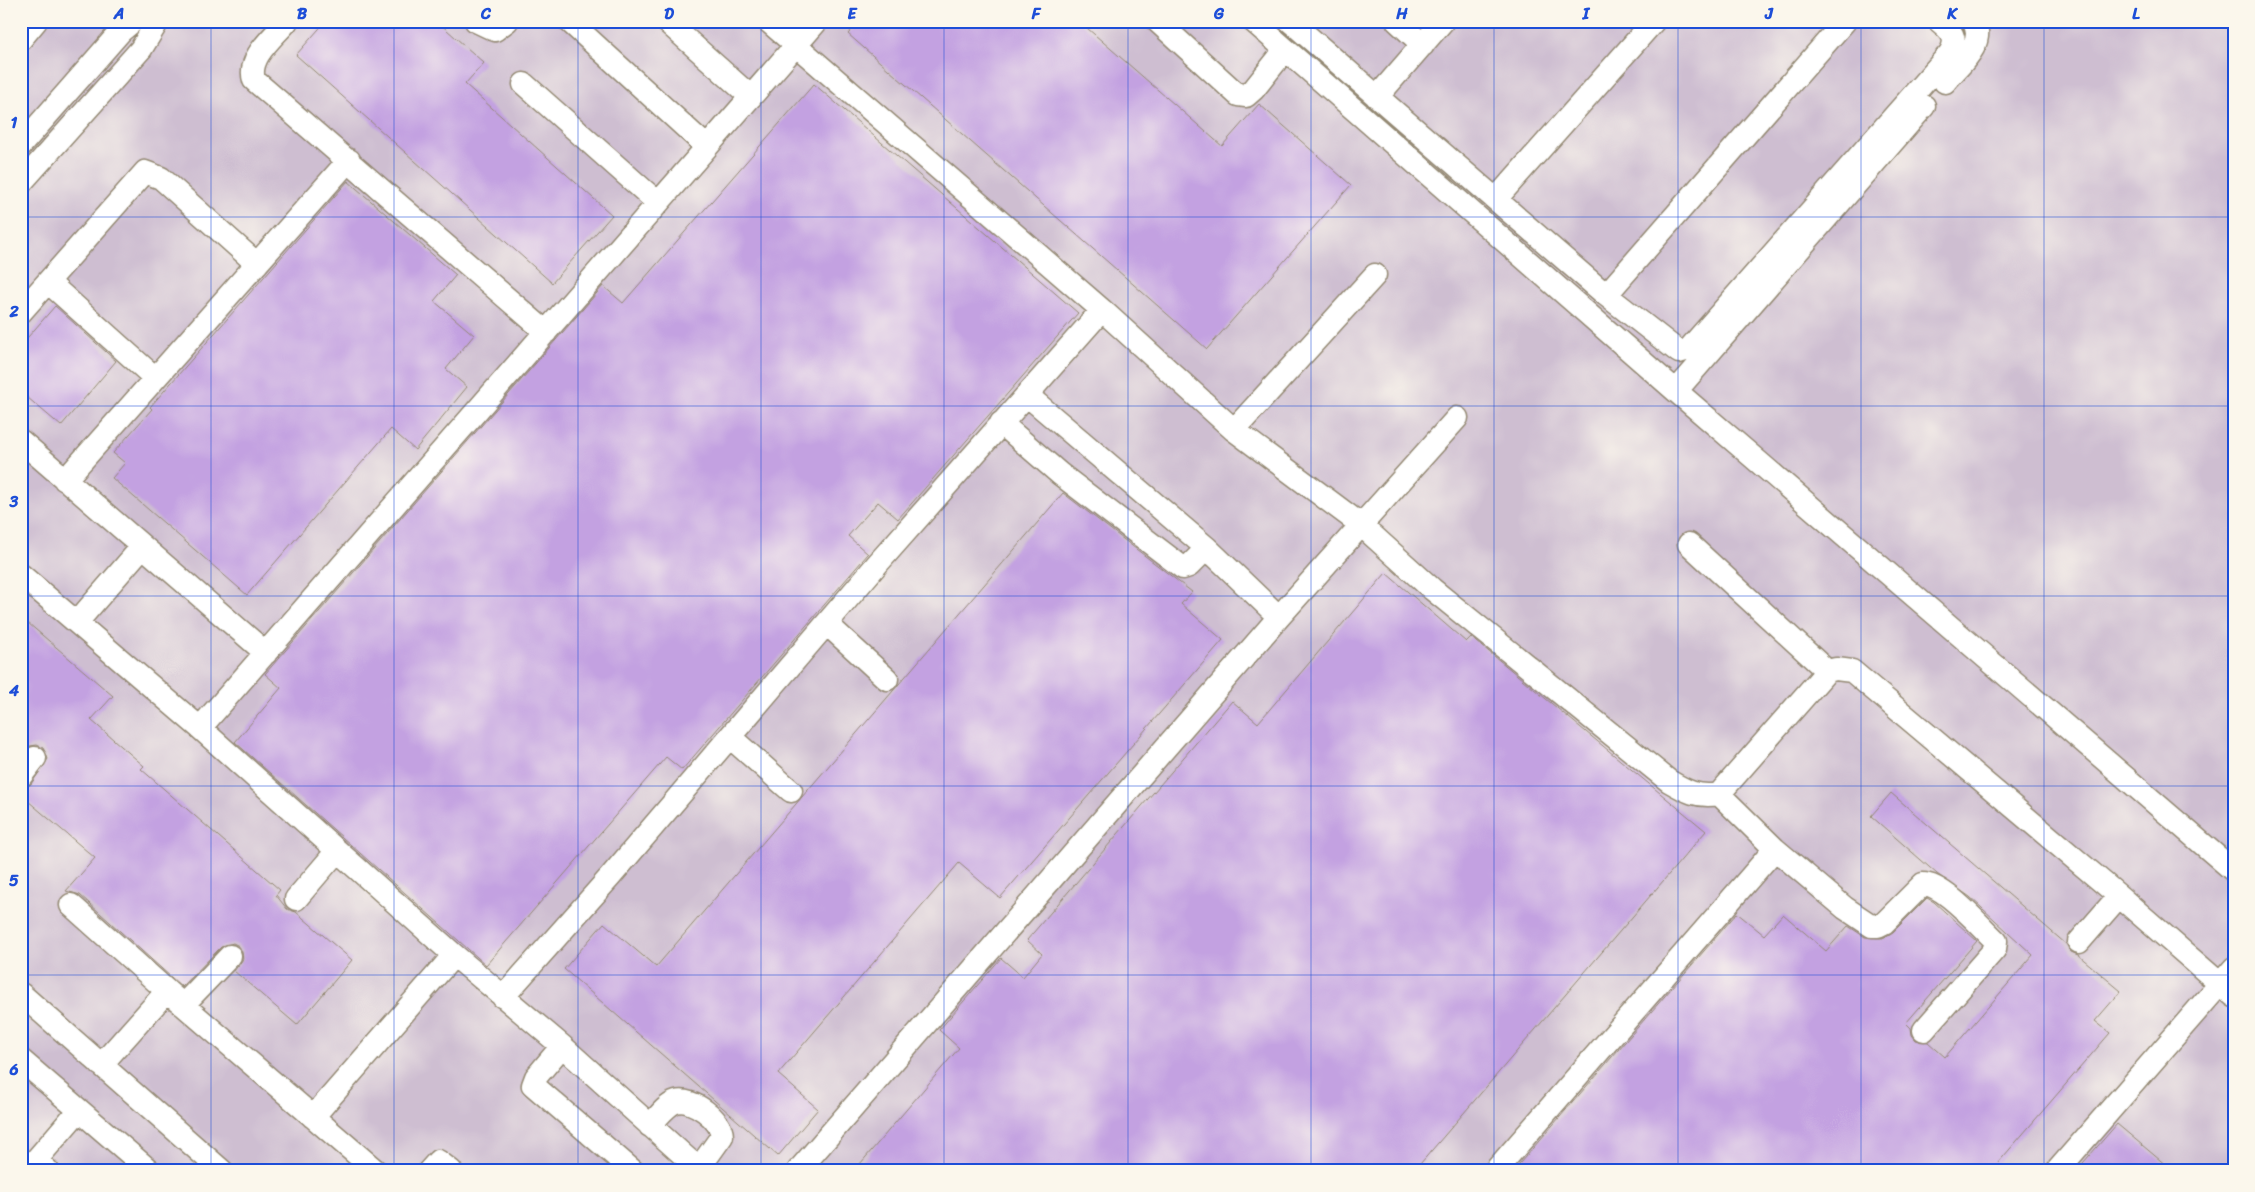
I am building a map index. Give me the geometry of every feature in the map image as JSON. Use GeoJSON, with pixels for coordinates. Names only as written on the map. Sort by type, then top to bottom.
{"type":"FeatureCollection","features":[{"type":"Feature","properties":{"kind":"street"},"geometry":{"type":"LineString","coordinates":[[21,39],[36,21]]}},
{"type":"Feature","properties":{"kind":"street"},"geometry":{"type":"LineString","coordinates":[[21,145],[121,30],[134,21]]}},
{"type":"Feature","properties":{"kind":"street"},"geometry":{"type":"LineString","coordinates":[[21,183],[141,49],[158,21]]}},
{"type":"Feature","properties":{"kind":"street"},"geometry":{"type":"LineString","coordinates":[[287,21],[256,58],[253,65],[254,80],[349,160],[546,332]]}},
{"type":"Feature","properties":{"kind":"street"},"geometry":{"type":"LineString","coordinates":[[476,21],[495,30],[507,21]]}},
{"type":"Feature","properties":{"kind":"street"},"geometry":{"type":"LineString","coordinates":[[569,21],[707,147]]}},
{"type":"Feature","properties":{"kind":"street"},"geometry":{"type":"LineString","coordinates":[[666,21],[751,97]]}},
{"type":"Feature","properties":{"kind":"street"},"geometry":{"type":"LineString","coordinates":[[768,21],[1102,310],[1234,430],[1360,524],[1432,589],[1669,781],[1693,794],[1707,796],[1718,794],[1827,671],[1845,669],[1860,676],[2119,896],[2229,982],[2058,1171]]}},
{"type":"Feature","properties":{"kind":"street"},"geometry":{"type":"LineString","coordinates":[[200,728],[817,21]]}},
{"type":"Feature","properties":{"kind":"street"},"geometry":{"type":"LineString","coordinates":[[1158,21],[1238,95],[1246,96],[1254,89],[1285,50]]}},
{"type":"Feature","properties":{"kind":"street"},"geometry":{"type":"LineString","coordinates":[[1253,21],[1676,391],[2234,871]]}},
{"type":"Feature","properties":{"kind":"street"},"geometry":{"type":"LineString","coordinates":[[1290,21],[1606,295],[1679,352],[1689,349],[1950,53],[1955,38],[1939,21]]}},
{"type":"Feature","properties":{"kind":"street"},"geometry":{"type":"LineString","coordinates":[[1396,21],[1423,45]]}},
{"type":"Feature","properties":{"kind":"street"},"geometry":{"type":"LineString","coordinates":[[1377,97],[1444,21]]}},
{"type":"Feature","properties":{"kind":"street"},"geometry":{"type":"LineString","coordinates":[[1496,199],[1654,21]]}},
{"type":"Feature","properties":{"kind":"street"},"geometry":{"type":"LineString","coordinates":[[1606,295],[1845,21]]}},
{"type":"Feature","properties":{"kind":"street"},"geometry":{"type":"LineString","coordinates":[[1676,391],[1970,53],[1977,40],[1978,33],[1973,21]]}},
{"type":"Feature","properties":{"kind":"street"},"geometry":{"type":"LineString","coordinates":[[524,84],[658,203]]}},
{"type":"Feature","properties":{"kind":"street"},"geometry":{"type":"LineString","coordinates":[[65,480],[349,160]]}},
{"type":"Feature","properties":{"kind":"street"},"geometry":{"type":"LineString","coordinates":[[21,312],[145,172],[161,178],[256,264]]}},
{"type":"Feature","properties":{"kind":"street"},"geometry":{"type":"LineString","coordinates":[[1234,430],[1375,275]]}},
{"type":"Feature","properties":{"kind":"street"},"geometry":{"type":"LineString","coordinates":[[48,282],[155,378]]}},
{"type":"Feature","properties":{"kind":"street"},"geometry":{"type":"LineString","coordinates":[[503,997],[610,877],[885,555],[1001,423],[1028,396],[1102,310]]}},
{"type":"Feature","properties":{"kind":"street"},"geometry":{"type":"LineString","coordinates":[[1028,396],[1207,548],[1279,617]]}},
{"type":"Feature","properties":{"kind":"street"},"geometry":{"type":"LineString","coordinates":[[798,1171],[1360,524],[1458,418]]}},
{"type":"Feature","properties":{"kind":"street"},"geometry":{"type":"LineString","coordinates":[[1001,423],[1060,474],[1183,568],[1189,566],[1207,548]]}},
{"type":"Feature","properties":{"kind":"street"},"geometry":{"type":"LineString","coordinates":[[21,441],[266,652]]}},
{"type":"Feature","properties":{"kind":"street"},"geometry":{"type":"LineString","coordinates":[[1688,544],[1827,671]]}},
{"type":"Feature","properties":{"kind":"street"},"geometry":{"type":"LineString","coordinates":[[77,622],[142,547]]}},
{"type":"Feature","properties":{"kind":"street"},"geometry":{"type":"LineString","coordinates":[[21,575],[200,728],[454,955],[562,1046],[650,1126],[699,1170],[722,1136],[718,1125],[708,1114],[689,1101],[671,1104],[650,1126]]}},
{"type":"Feature","properties":{"kind":"street"},"geometry":{"type":"LineString","coordinates":[[827,624],[887,679]]}},
{"type":"Feature","properties":{"kind":"street"},"geometry":{"type":"LineString","coordinates":[[730,737],[791,791]]}},
{"type":"Feature","properties":{"kind":"street"},"geometry":{"type":"LineString","coordinates":[[21,776],[35,758]]}},
{"type":"Feature","properties":{"kind":"street"},"geometry":{"type":"LineString","coordinates":[[1718,794],[1775,849],[1845,908],[1872,926],[1884,923],[1923,884],[1931,884],[1996,941],[1995,949],[1924,1030]]}},
{"type":"Feature","properties":{"kind":"street"},"geometry":{"type":"LineString","coordinates":[[1495,1171],[1775,849]]}},
{"type":"Feature","properties":{"kind":"street"},"geometry":{"type":"LineString","coordinates":[[296,899],[337,851]]}},
{"type":"Feature","properties":{"kind":"street"},"geometry":{"type":"LineString","coordinates":[[2079,942],[2119,896]]}},
{"type":"Feature","properties":{"kind":"street"},"geometry":{"type":"LineString","coordinates":[[71,905],[175,998],[376,1171]]}},
{"type":"Feature","properties":{"kind":"street"},"geometry":{"type":"LineString","coordinates":[[313,1117],[454,955]]}},
{"type":"Feature","properties":{"kind":"street"},"geometry":{"type":"LineString","coordinates":[[101,1066],[175,998],[230,956]]}},
{"type":"Feature","properties":{"kind":"street"},"geometry":{"type":"LineString","coordinates":[[21,994],[222,1171]]}},
{"type":"Feature","properties":{"kind":"street"},"geometry":{"type":"LineString","coordinates":[[562,1046],[536,1077],[533,1085],[633,1171]]}},
{"type":"Feature","properties":{"kind":"street"},"geometry":{"type":"LineString","coordinates":[[21,1060],[150,1171]]}},
{"type":"Feature","properties":{"kind":"street"},"geometry":{"type":"LineString","coordinates":[[35,1167],[80,1110]]}},
{"type":"Feature","properties":{"kind":"street"},"geometry":{"type":"LineString","coordinates":[[429,1171],[438,1161],[451,1171]]}},
{"type":"Feature","properties":{"kind":"shaded area"},"geometry":{"type":"Polygon","coordinates":[[[21,21],[2234,21],[2234,1171],[21,1171],[21,21]]]}},
{"type":"Feature","properties":{"kind":"building"},"geometry":{"type":"Polygon","coordinates":[[[326,21],[437,21],[484,63],[465,84],[612,215],[552,283],[296,55],[326,21]]]}},
{"type":"Feature","properties":{"kind":"building"},"geometry":{"type":"Polygon","coordinates":[[[860,21],[1079,21],[1222,146],[1259,104],[1351,185],[1207,349],[848,34],[860,21]]]}},
{"type":"Feature","properties":{"kind":"building"},"geometry":{"type":"Polygon","coordinates":[[[814,84],[1078,313],[898,519],[878,502],[848,536],[868,554],[682,770],[666,757],[486,965],[235,742],[281,688],[265,674],[603,286],[623,303],[814,84]]]}},
{"type":"Feature","properties":{"kind":"building"},"geometry":{"type":"Polygon","coordinates":[[[348,181],[456,275],[434,301],[474,335],[446,369],[467,387],[415,450],[391,429],[247,595],[112,478],[125,463],[113,453],[152,409],[150,407],[348,181]]]}},
{"type":"Feature","properties":{"kind":"building"},"geometry":{"type":"Polygon","coordinates":[[[55,306],[116,361],[61,426],[21,392],[21,345],[55,306]]]}},
{"type":"Feature","properties":{"kind":"building"},"geometry":{"type":"Polygon","coordinates":[[[1063,493],[1192,592],[1181,604],[1223,640],[1000,898],[959,863],[778,1074],[818,1109],[778,1156],[564,969],[604,923],[656,967],[1063,493]]]}},
{"type":"Feature","properties":{"kind":"building"},"geometry":{"type":"Polygon","coordinates":[[[1386,573],[1466,642],[1471,637],[1706,831],[1414,1171],[854,1171],[959,1048],[939,1030],[1001,958],[1023,977],[1042,954],[1027,940],[1232,701],[1258,723],[1386,573]]]}},
{"type":"Feature","properties":{"kind":"building"},"geometry":{"type":"Polygon","coordinates":[[[21,617],[113,696],[91,720],[144,766],[141,769],[280,890],[276,895],[287,909],[296,912],[352,960],[297,1025],[234,971],[243,959],[239,946],[233,943],[221,947],[182,987],[80,895],[66,891],[95,858],[21,795],[21,789],[31,784],[48,759],[43,748],[37,745],[30,746],[21,754],[21,617]]]}},
{"type":"Feature","properties":{"kind":"building"},"geometry":{"type":"Polygon","coordinates":[[[1891,793],[2066,944],[2071,952],[2078,955],[2121,991],[2095,1021],[2110,1033],[1991,1171],[1513,1171],[1737,913],[1764,935],[1783,914],[1826,951],[1848,926],[1865,937],[1883,938],[1893,932],[1927,898],[1934,902],[1977,941],[1906,1023],[1911,1028],[1912,1035],[1916,1040],[1928,1042],[1945,1057],[2033,955],[1970,897],[1937,874],[1871,816],[1891,793]]]}},
{"type":"Feature","properties":{"kind":"building"},"geometry":{"type":"Polygon","coordinates":[[[2117,1124],[2173,1171],[2076,1171],[2117,1124]]]}}]}
